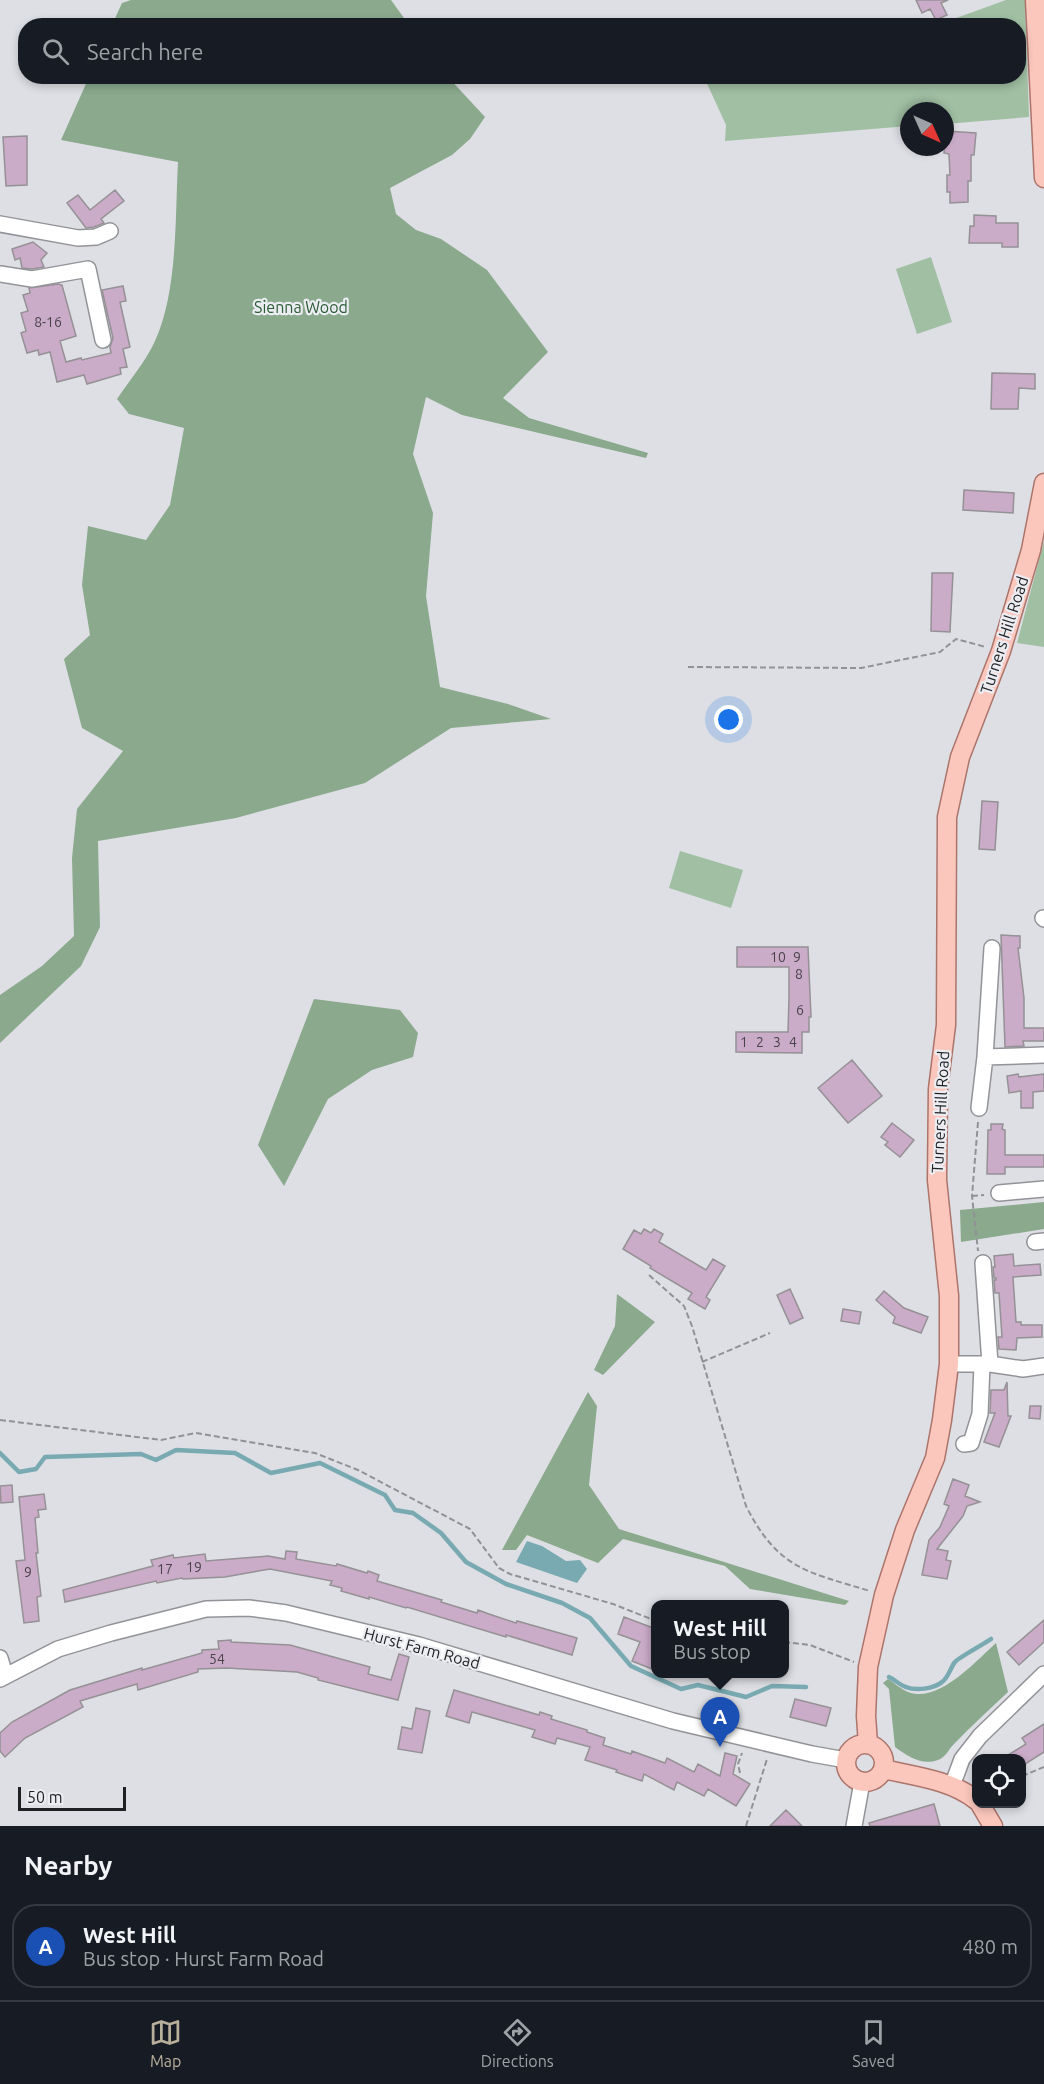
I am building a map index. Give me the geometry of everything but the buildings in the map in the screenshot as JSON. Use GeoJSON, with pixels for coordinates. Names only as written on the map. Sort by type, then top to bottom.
{"type":"FeatureCollection","features":[{"type":"Feature","properties":{"kind":"main road"},"geometry":{"type":"LineString","coordinates":[[1035,0],[1044,178]]}},
{"type":"Feature","properties":{"kind":"main road","name":"Turners Hill Road"},"geometry":{"type":"LineString","coordinates":[[867,1744],[868,1667],[884,1595],[905,1530],[934,1458],[942,1420],[949,1364],[949,1296],[937,1180],[938,1089],[946,1024],[947,817],[960,757],[1001,651],[1031,550],[1044,483]]}},
{"type":"Feature","properties":{"kind":"main road"},"geometry":{"type":"LineString","coordinates":[[867,1744],[878,1748],[884,1758],[883,1769],[871,1781],[862,1782],[853,1778],[847,1770],[846,1760],[850,1751],[858,1745],[867,1744]]}},
{"type":"Feature","properties":{"kind":"main road"},"geometry":{"type":"LineString","coordinates":[[883,1769],[952,1786],[972,1797]]}},
{"type":"Feature","properties":{"kind":"main road"},"geometry":{"type":"LineString","coordinates":[[983,1808],[993,1826]]}},
{"type":"Feature","properties":{"kind":"street"},"geometry":{"type":"LineString","coordinates":[[0,224],[78,238],[96,237],[110,231]]}},
{"type":"Feature","properties":{"kind":"street"},"geometry":{"type":"LineString","coordinates":[[0,274],[32,279],[88,269],[103,339]]}},
{"type":"Feature","properties":{"kind":"street"},"geometry":{"type":"LineString","coordinates":[[979,1108],[985,1057],[992,948]]}},
{"type":"Feature","properties":{"kind":"street"},"geometry":{"type":"LineString","coordinates":[[985,1057],[1044,1056]]}},
{"type":"Feature","properties":{"kind":"street"},"geometry":{"type":"LineString","coordinates":[[999,1193],[1044,1189]]}},
{"type":"Feature","properties":{"kind":"street"},"geometry":{"type":"LineString","coordinates":[[964,1444],[971,1443],[980,1414],[986,1364],[982,1263]]}},
{"type":"Feature","properties":{"kind":"street"},"geometry":{"type":"LineString","coordinates":[[949,1364],[986,1364],[1023,1369],[1044,1366]]}},
{"type":"Feature","properties":{"kind":"street","name":"Hurst Farm Road"},"geometry":{"type":"LineString","coordinates":[[3,1677],[58,1649],[111,1633],[206,1609],[249,1608],[286,1613],[419,1645],[673,1721],[846,1760]]}},
{"type":"Feature","properties":{"kind":"street"},"geometry":{"type":"LineString","coordinates":[[0,1658],[3,1677]]}},
{"type":"Feature","properties":{"kind":"street"},"geometry":{"type":"LineString","coordinates":[[952,1786],[962,1759],[980,1736],[1044,1674]]}},
{"type":"Feature","properties":{"kind":"street"},"geometry":{"type":"LineString","coordinates":[[854,1826],[862,1782]]}},
{"type":"Feature","properties":{"kind":"path"},"geometry":{"type":"LineString","coordinates":[[688,667],[861,668],[940,652],[956,639],[1001,651]]}},
{"type":"Feature","properties":{"kind":"path"},"geometry":{"type":"LineString","coordinates":[[977,1246],[972,1196],[979,1108]]}},
{"type":"Feature","properties":{"kind":"path"},"geometry":{"type":"LineString","coordinates":[[649,1275],[684,1306],[746,1506],[768,1544],[787,1560],[810,1573],[884,1595]]}},
{"type":"Feature","properties":{"kind":"path"},"geometry":{"type":"LineString","coordinates":[[702,1362],[770,1333]]}},
{"type":"Feature","properties":{"kind":"path"},"geometry":{"type":"LineString","coordinates":[[0,1420],[161,1440],[196,1433],[315,1453],[358,1470],[470,1529],[499,1568],[510,1574],[613,1604],[651,1619]]}},
{"type":"Feature","properties":{"kind":"path"},"geometry":{"type":"LineString","coordinates":[[789,1643],[810,1645],[868,1667]]}},
{"type":"Feature","properties":{"kind":"path"},"geometry":{"type":"LineString","coordinates":[[740,1773],[738,1764],[743,1751]]}},
{"type":"Feature","properties":{"kind":"path"},"geometry":{"type":"LineString","coordinates":[[747,1826],[766,1761]]}},
{"type":"Feature","properties":{"kind":"path"},"geometry":{"type":"LineString","coordinates":[[1026,1774],[1044,1767]]}},
{"type":"Feature","properties":{"kind":"green space"},"geometry":{"type":"Polygon","coordinates":[[[131,0],[391,0],[404,18],[115,18],[122,3],[131,0]]]}},
{"type":"Feature","properties":{"kind":"green space"},"geometry":{"type":"Polygon","coordinates":[[[1006,0],[1025,0],[1026,18],[956,18],[1006,0]]]}},
{"type":"Feature","properties":{"kind":"green space"},"geometry":{"type":"Polygon","coordinates":[[[1026,29],[1029,117],[954,123],[954,102],[900,102],[900,127],[725,141],[726,125],[707,84],[1026,84],[1026,29]]]}},
{"type":"Feature","properties":{"kind":"green space","name":"Sienna Wood"},"geometry":{"type":"Polygon","coordinates":[[[86,84],[454,84],[485,117],[470,139],[452,155],[390,188],[396,214],[416,230],[441,239],[487,270],[548,352],[503,398],[529,418],[648,453],[646,458],[462,415],[426,397],[413,454],[433,513],[426,596],[440,687],[508,704],[551,719],[451,728],[365,783],[236,818],[98,841],[100,927],[81,966],[0,1043],[0,995],[42,966],[74,936],[72,858],[77,809],[123,751],[82,728],[64,659],[90,635],[82,585],[88,526],[146,540],[170,505],[184,428],[129,414],[117,399],[155,341],[168,300],[174,253],[178,162],[61,140],[86,84]]]}},
{"type":"Feature","properties":{"kind":"green space"},"geometry":{"type":"Polygon","coordinates":[[[931,257],[952,322],[917,334],[896,269],[931,257]]]}},
{"type":"Feature","properties":{"kind":"green space"},"geometry":{"type":"Polygon","coordinates":[[[1044,541],[1044,647],[1017,643],[1044,541]]]}},
{"type":"Feature","properties":{"kind":"green space"},"geometry":{"type":"Polygon","coordinates":[[[680,851],[743,870],[731,908],[669,888],[680,851]]]}},
{"type":"Feature","properties":{"kind":"green space"},"geometry":{"type":"Polygon","coordinates":[[[314,999],[400,1010],[418,1033],[413,1057],[372,1070],[328,1099],[284,1186],[258,1145],[314,999]]]}},
{"type":"Feature","properties":{"kind":"green space"},"geometry":{"type":"Polygon","coordinates":[[[1044,1202],[1044,1229],[961,1242],[960,1210],[1044,1202]]]}},
{"type":"Feature","properties":{"kind":"green space"},"geometry":{"type":"Polygon","coordinates":[[[617,1294],[655,1322],[603,1375],[594,1370],[615,1326],[617,1294]]]}},
{"type":"Feature","properties":{"kind":"green space"},"geometry":{"type":"Polygon","coordinates":[[[588,1392],[597,1406],[589,1485],[619,1529],[849,1601],[845,1605],[750,1589],[725,1566],[623,1539],[598,1563],[527,1535],[516,1550],[502,1550],[588,1392]]]}},
{"type":"Feature","properties":{"kind":"green space"},"geometry":{"type":"Polygon","coordinates":[[[996,1643],[1008,1692],[941,1759],[932,1762],[921,1761],[895,1747],[889,1689],[883,1683],[888,1679],[908,1692],[920,1694],[932,1692],[956,1679],[996,1643]]]}},
{"type":"Feature","properties":{"kind":"water"},"geometry":{"type":"Polygon","coordinates":[[[527,1541],[542,1546],[566,1561],[580,1560],[587,1569],[577,1583],[516,1562],[527,1541]]]}},
{"type":"Feature","properties":{"kind":"waterway"},"geometry":{"type":"LineString","coordinates":[[0,1453],[19,1472],[36,1469],[45,1457],[141,1454],[156,1460],[176,1450],[235,1453],[271,1473],[320,1463],[385,1495],[395,1510],[413,1513],[441,1533],[466,1562],[506,1584],[562,1603],[590,1618],[631,1666],[651,1675]]}},
{"type":"Feature","properties":{"kind":"waterway"},"geometry":{"type":"LineString","coordinates":[[889,1677],[914,1689],[934,1686],[944,1680],[957,1660],[991,1639]]}},
{"type":"Feature","properties":{"kind":"waterway"},"geometry":{"type":"LineString","coordinates":[[657,1678],[681,1689],[698,1685],[746,1697],[772,1686],[806,1687]]}},
{"type":"Feature","properties":{"kind":"place","name":"West Hill"},"geometry":{"type":"Point","coordinates":[720,1747]}}]}
